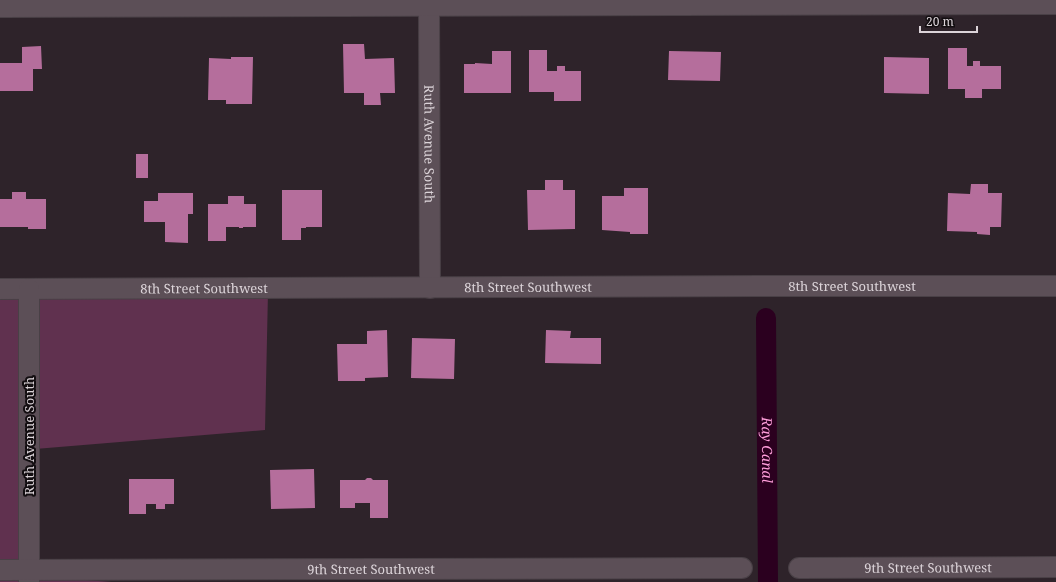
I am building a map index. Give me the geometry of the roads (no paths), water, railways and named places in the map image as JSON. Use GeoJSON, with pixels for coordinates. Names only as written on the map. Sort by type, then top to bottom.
{"type":"FeatureCollection","features":[{"type":"Feature","properties":{"kind":"street"},"geometry":{"type":"LineString","coordinates":[[0,7],[429,3],[1056,4]]}},
{"type":"Feature","properties":{"kind":"street","name":"Ruth Avenue South"},"geometry":{"type":"LineString","coordinates":[[429,3],[430,288]]}},
{"type":"Feature","properties":{"kind":"street","name":"8th Street Southwest"},"geometry":{"type":"LineString","coordinates":[[0,289],[1056,286]]}},
{"type":"Feature","properties":{"kind":"street","name":"Ruth Avenue South"},"geometry":{"type":"LineString","coordinates":[[29,289],[29,576]]}},
{"type":"Feature","properties":{"kind":"street","name":"9th Street Southwest"},"geometry":{"type":"LineString","coordinates":[[799,568],[1056,566]]}},
{"type":"Feature","properties":{"kind":"street","name":"9th Street Southwest"},"geometry":{"type":"LineString","coordinates":[[0,570],[29,576],[742,568]]}},
{"type":"Feature","properties":{"kind":"waterway","name":"Ray Canal"},"geometry":{"type":"LineString","coordinates":[[766,318],[768,582]]}}]}
